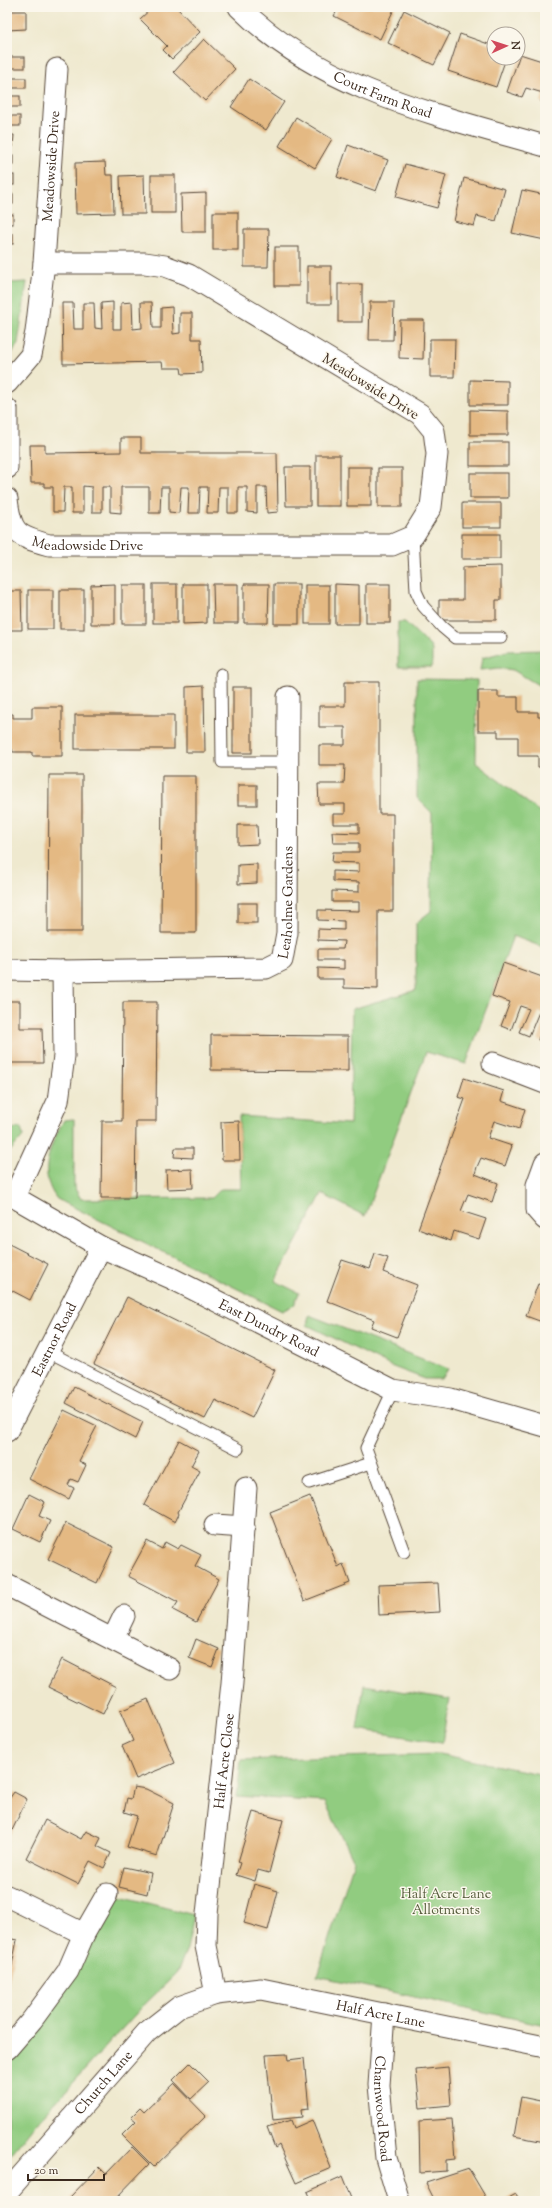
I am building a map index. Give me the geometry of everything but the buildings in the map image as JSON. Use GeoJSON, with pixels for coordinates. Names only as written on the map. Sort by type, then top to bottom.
{"type":"FeatureCollection","features":[{"type":"Feature","properties":{"kind":"street","name":"Court Farm Road"},"geometry":{"type":"LineString","coordinates":[[239,7],[256,24],[316,65],[367,91],[410,108],[545,146]]}},
{"type":"Feature","properties":{"kind":"street","name":"Meadowside Drive"},"geometry":{"type":"LineString","coordinates":[[7,383],[31,355],[36,332],[44,263],[57,68]]}},
{"type":"Feature","properties":{"kind":"street","name":"Meadowside Drive"},"geometry":{"type":"LineString","coordinates":[[7,499],[8,525],[26,539],[49,545],[392,545],[413,536],[431,507],[437,454],[434,431],[420,414],[190,275],[165,266],[145,263],[44,263]]}},
{"type":"Feature","properties":{"kind":"street"},"geometry":{"type":"LineString","coordinates":[[7,409],[7,468]]}},
{"type":"Feature","properties":{"kind":"street","name":"Leaholme Gardens"},"geometry":{"type":"LineString","coordinates":[[7,970],[64,971],[266,968],[282,960],[287,933],[288,697]]}},
{"type":"Feature","properties":{"kind":"street"},"geometry":{"type":"LineString","coordinates":[[11,1195],[58,1101],[64,1056],[64,971]]}},
{"type":"Feature","properties":{"kind":"street"},"geometry":{"type":"LineString","coordinates":[[494,1063],[545,1083]]}},
{"type":"Feature","properties":{"kind":"street"},"geometry":{"type":"LineString","coordinates":[[545,1163],[537,1185],[537,1210],[545,1219]]}},
{"type":"Feature","properties":{"kind":"street","name":"East Dundry Road"},"geometry":{"type":"LineString","coordinates":[[11,1195],[101,1247],[171,1278],[393,1390],[451,1399],[545,1426]]}},
{"type":"Feature","properties":{"kind":"street","name":"Eastnor Road"},"geometry":{"type":"LineString","coordinates":[[7,1431],[101,1247]]}},
{"type":"Feature","properties":{"kind":"street","name":"Half Acre Close"},"geometry":{"type":"LineString","coordinates":[[216,1994],[206,1946],[207,1914],[232,1683],[246,1488]]}},
{"type":"Feature","properties":{"kind":"street"},"geometry":{"type":"LineString","coordinates":[[215,1525],[244,1527]]}},
{"type":"Feature","properties":{"kind":"street"},"geometry":{"type":"LineString","coordinates":[[7,1585],[170,1669]]}},
{"type":"Feature","properties":{"kind":"street"},"geometry":{"type":"LineString","coordinates":[[112,1639],[124,1616]]}},
{"type":"Feature","properties":{"kind":"street"},"geometry":{"type":"LineString","coordinates":[[7,2049],[32,2020],[68,1971],[84,1934],[107,1894]]}},
{"type":"Feature","properties":{"kind":"street"},"geometry":{"type":"LineString","coordinates":[[7,1896],[84,1934]]}},
{"type":"Feature","properties":{"kind":"street","name":"Half Acre Lane"},"geometry":{"type":"LineString","coordinates":[[216,1994],[261,1989],[545,2047]]}},
{"type":"Feature","properties":{"kind":"street","name":"Church Lane"},"geometry":{"type":"LineString","coordinates":[[7,2192],[147,2032],[179,2007],[216,1994]]}},
{"type":"Feature","properties":{"kind":"street","name":"Charnwood Road"},"geometry":{"type":"LineString","coordinates":[[384,2014],[379,2085],[386,2158],[399,2201]]}},
{"type":"Feature","properties":{"kind":"street"},"geometry":{"type":"LineString","coordinates":[[7,2196],[12,2201]]}},
{"type":"Feature","properties":{"kind":"lane"},"geometry":{"type":"LineString","coordinates":[[413,536],[416,591],[423,606],[442,627],[455,638],[501,638]]}},
{"type":"Feature","properties":{"kind":"lane"},"geometry":{"type":"LineString","coordinates":[[221,674],[222,762],[288,762]]}},
{"type":"Feature","properties":{"kind":"lane"},"geometry":{"type":"LineString","coordinates":[[47,1351],[238,1449]]}},
{"type":"Feature","properties":{"kind":"lane"},"geometry":{"type":"LineString","coordinates":[[393,1390],[366,1448],[404,1552]]}},
{"type":"Feature","properties":{"kind":"lane"},"geometry":{"type":"LineString","coordinates":[[309,1483],[371,1463]]}},
{"type":"Feature","properties":{"kind":"green space"},"geometry":{"type":"Polygon","coordinates":[[[27,282],[18,343],[7,362],[7,283],[27,282]]]}},
{"type":"Feature","properties":{"kind":"green space"},"geometry":{"type":"Polygon","coordinates":[[[398,622],[405,622],[430,646],[432,650],[432,667],[398,667],[398,622]]]}},
{"type":"Feature","properties":{"kind":"green space"},"geometry":{"type":"Polygon","coordinates":[[[545,650],[545,689],[513,670],[499,668],[480,670],[482,658],[507,651],[545,650]]]}},
{"type":"Feature","properties":{"kind":"green space"},"geometry":{"type":"Polygon","coordinates":[[[417,679],[477,680],[476,763],[545,816],[545,948],[513,936],[466,1064],[426,1052],[365,1216],[322,1194],[275,1281],[299,1293],[294,1305],[282,1311],[57,1199],[48,1180],[47,1170],[50,1149],[64,1120],[74,1119],[74,1187],[81,1199],[212,1198],[221,1189],[241,1189],[239,1116],[350,1124],[352,1009],[416,990],[416,923],[431,911],[432,813],[417,798],[417,679]]]}},
{"type":"Feature","properties":{"kind":"green space"},"geometry":{"type":"Polygon","coordinates":[[[21,1128],[23,1136],[7,1155],[7,1129],[21,1128]]]}},
{"type":"Feature","properties":{"kind":"green space"},"geometry":{"type":"Polygon","coordinates":[[[309,1315],[448,1369],[442,1379],[425,1379],[393,1367],[307,1325],[309,1315]]]}},
{"type":"Feature","properties":{"kind":"green space"},"geometry":{"type":"Polygon","coordinates":[[[364,1685],[449,1699],[442,1743],[357,1729],[364,1685]]]}},
{"type":"Feature","properties":{"kind":"green space","name":"Half Acre Lane Allotments"},"geometry":{"type":"Polygon","coordinates":[[[439,1754],[545,1775],[545,2025],[317,1976],[354,1861],[325,1802],[237,1796],[241,1760],[439,1754]]]}},
{"type":"Feature","properties":{"kind":"green space"},"geometry":{"type":"Polygon","coordinates":[[[116,1895],[194,1915],[187,1949],[176,1974],[142,2007],[32,2128],[7,2159],[7,2061],[53,2002],[92,1939],[116,1895]]]}}]}
